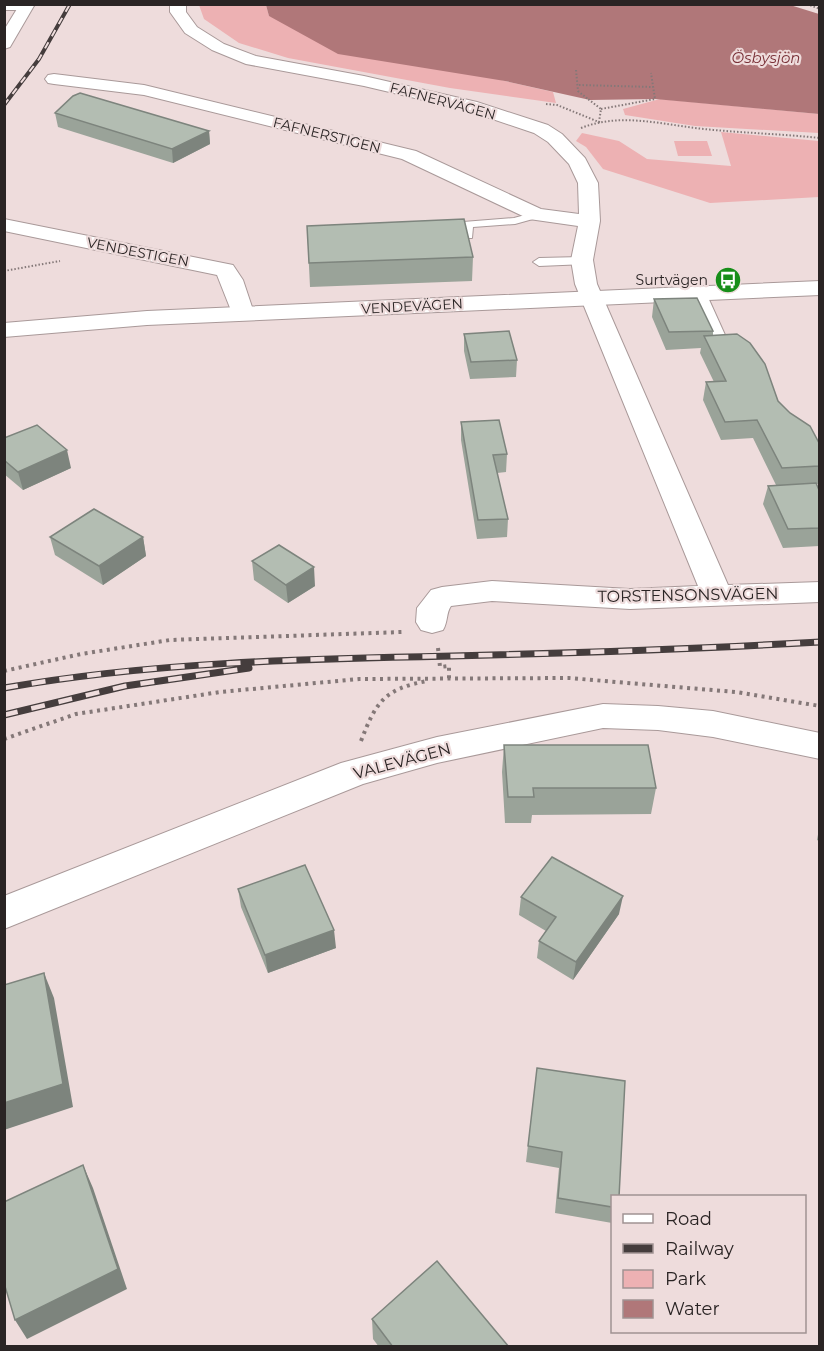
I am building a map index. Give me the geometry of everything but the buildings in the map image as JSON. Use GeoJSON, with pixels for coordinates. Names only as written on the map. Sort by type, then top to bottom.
{"type":"FeatureCollection","features":[{"type":"Feature","properties":{"kind":"street","name":"FAFNERVÄGEN"},"geometry":{"type":"LineString","coordinates":[[178,4],[178,12],[191,30],[218,47],[252,60],[364,81],[471,106],[541,129],[555,138],[578,162],[588,183],[590,221],[582,261],[586,284],[593,297]]}},
{"type":"Feature","properties":{"kind":"street"},"geometry":{"type":"LineString","coordinates":[[4,5],[27,5]]}},
{"type":"Feature","properties":{"kind":"street"},"geometry":{"type":"LineString","coordinates":[[4,44],[27,5]]}},
{"type":"Feature","properties":{"kind":"street","name":"FAFNERSTIGEN"},"geometry":{"type":"LineString","coordinates":[[54,80],[144,90],[409,155],[536,215],[590,221]]}},
{"type":"Feature","properties":{"kind":"street","name":"VENDESTIGEN"},"geometry":{"type":"LineString","coordinates":[[4,225],[225,270],[232,280],[242,313]]}},
{"type":"Feature","properties":{"kind":"street","name":"VENDEVÄGEN"},"geometry":{"type":"LineString","coordinates":[[4,330],[242,313],[819,288]]}},
{"type":"Feature","properties":{"kind":"street"},"geometry":{"type":"LineString","coordinates":[[593,297],[717,595]]}},
{"type":"Feature","properties":{"kind":"street","name":"TORSTENSONSVÄGEN"},"geometry":{"type":"LineString","coordinates":[[421,627],[442,597],[492,591],[630,599],[819,592]]}},
{"type":"Feature","properties":{"kind":"street","name":"VALEVÄGEN"},"geometry":{"type":"LineString","coordinates":[[4,913],[354,773],[437,750],[603,716],[657,718],[713,724],[819,746]]}},
{"type":"Feature","properties":{"kind":"lane"},"geometry":{"type":"LineString","coordinates":[[468,236],[467,224],[515,221],[536,215]]}},
{"type":"Feature","properties":{"kind":"lane"},"geometry":{"type":"LineString","coordinates":[[539,262],[582,261]]}},
{"type":"Feature","properties":{"kind":"lane"},"geometry":{"type":"LineString","coordinates":[[700,293],[720,338],[747,349]]}},
{"type":"Feature","properties":{"kind":"path"},"geometry":{"type":"LineString","coordinates":[[807,4],[819,9]]}},
{"type":"Feature","properties":{"kind":"path"},"geometry":{"type":"LineString","coordinates":[[576,70],[578,91],[602,109],[655,99],[651,73]]}},
{"type":"Feature","properties":{"kind":"path"},"geometry":{"type":"LineString","coordinates":[[579,85],[653,87]]}},
{"type":"Feature","properties":{"kind":"path"},"geometry":{"type":"LineString","coordinates":[[599,122],[602,109]]}},
{"type":"Feature","properties":{"kind":"path"},"geometry":{"type":"LineString","coordinates":[[555,138],[588,124],[646,121],[702,129],[757,131],[819,138]]}},
{"type":"Feature","properties":{"kind":"path"},"geometry":{"type":"LineString","coordinates":[[4,671],[81,654],[170,640],[421,627]]}},
{"type":"Feature","properties":{"kind":"path"},"geometry":{"type":"LineString","coordinates":[[440,667],[449,666],[450,679]]}},
{"type":"Feature","properties":{"kind":"path"},"geometry":{"type":"LineString","coordinates":[[4,739],[76,714],[220,692],[359,679],[496,680]]}},
{"type":"Feature","properties":{"kind":"path"},"geometry":{"type":"LineString","coordinates":[[354,773],[355,757],[376,703],[388,691],[414,684],[450,679]]}},
{"type":"Feature","properties":{"kind":"green space"},"geometry":{"type":"Polygon","coordinates":[[[199,5],[266,5],[269,16],[553,92],[556,103],[450,88],[288,58],[239,43],[204,19],[199,5]]]}},
{"type":"Feature","properties":{"kind":"green space"},"geometry":{"type":"Polygon","coordinates":[[[660,99],[819,114],[819,133],[695,126],[625,115],[623,109],[660,99]]]}},
{"type":"Feature","properties":{"kind":"green space"},"geometry":{"type":"Polygon","coordinates":[[[721,132],[819,141],[819,197],[710,203],[603,169],[586,147],[576,141],[582,133],[619,141],[647,159],[731,166],[721,132]]]}},
{"type":"Feature","properties":{"kind":"green space"},"geometry":{"type":"Polygon","coordinates":[[[674,141],[707,141],[712,156],[678,156],[674,141]]]}},
{"type":"Feature","properties":{"kind":"water","name":"Ösbysjön"},"geometry":{"type":"Polygon","coordinates":[[[266,5],[790,5],[819,14],[819,114],[655,99],[590,100],[505,81],[338,54],[269,16],[266,5]]]}},
{"type":"Feature","properties":{"kind":"railway"},"geometry":{"type":"LineString","coordinates":[[4,105],[39,59],[70,4]]}},
{"type":"Feature","properties":{"kind":"railway"},"geometry":{"type":"LineString","coordinates":[[4,688],[115,672],[227,663],[820,642]]}},
{"type":"Feature","properties":{"kind":"railway"},"geometry":{"type":"LineString","coordinates":[[4,715],[125,686],[249,668]]}},
{"type":"Feature","properties":{"kind":"place","name":"Surtvägen"},"geometry":{"type":"Point","coordinates":[728,280]}}]}
